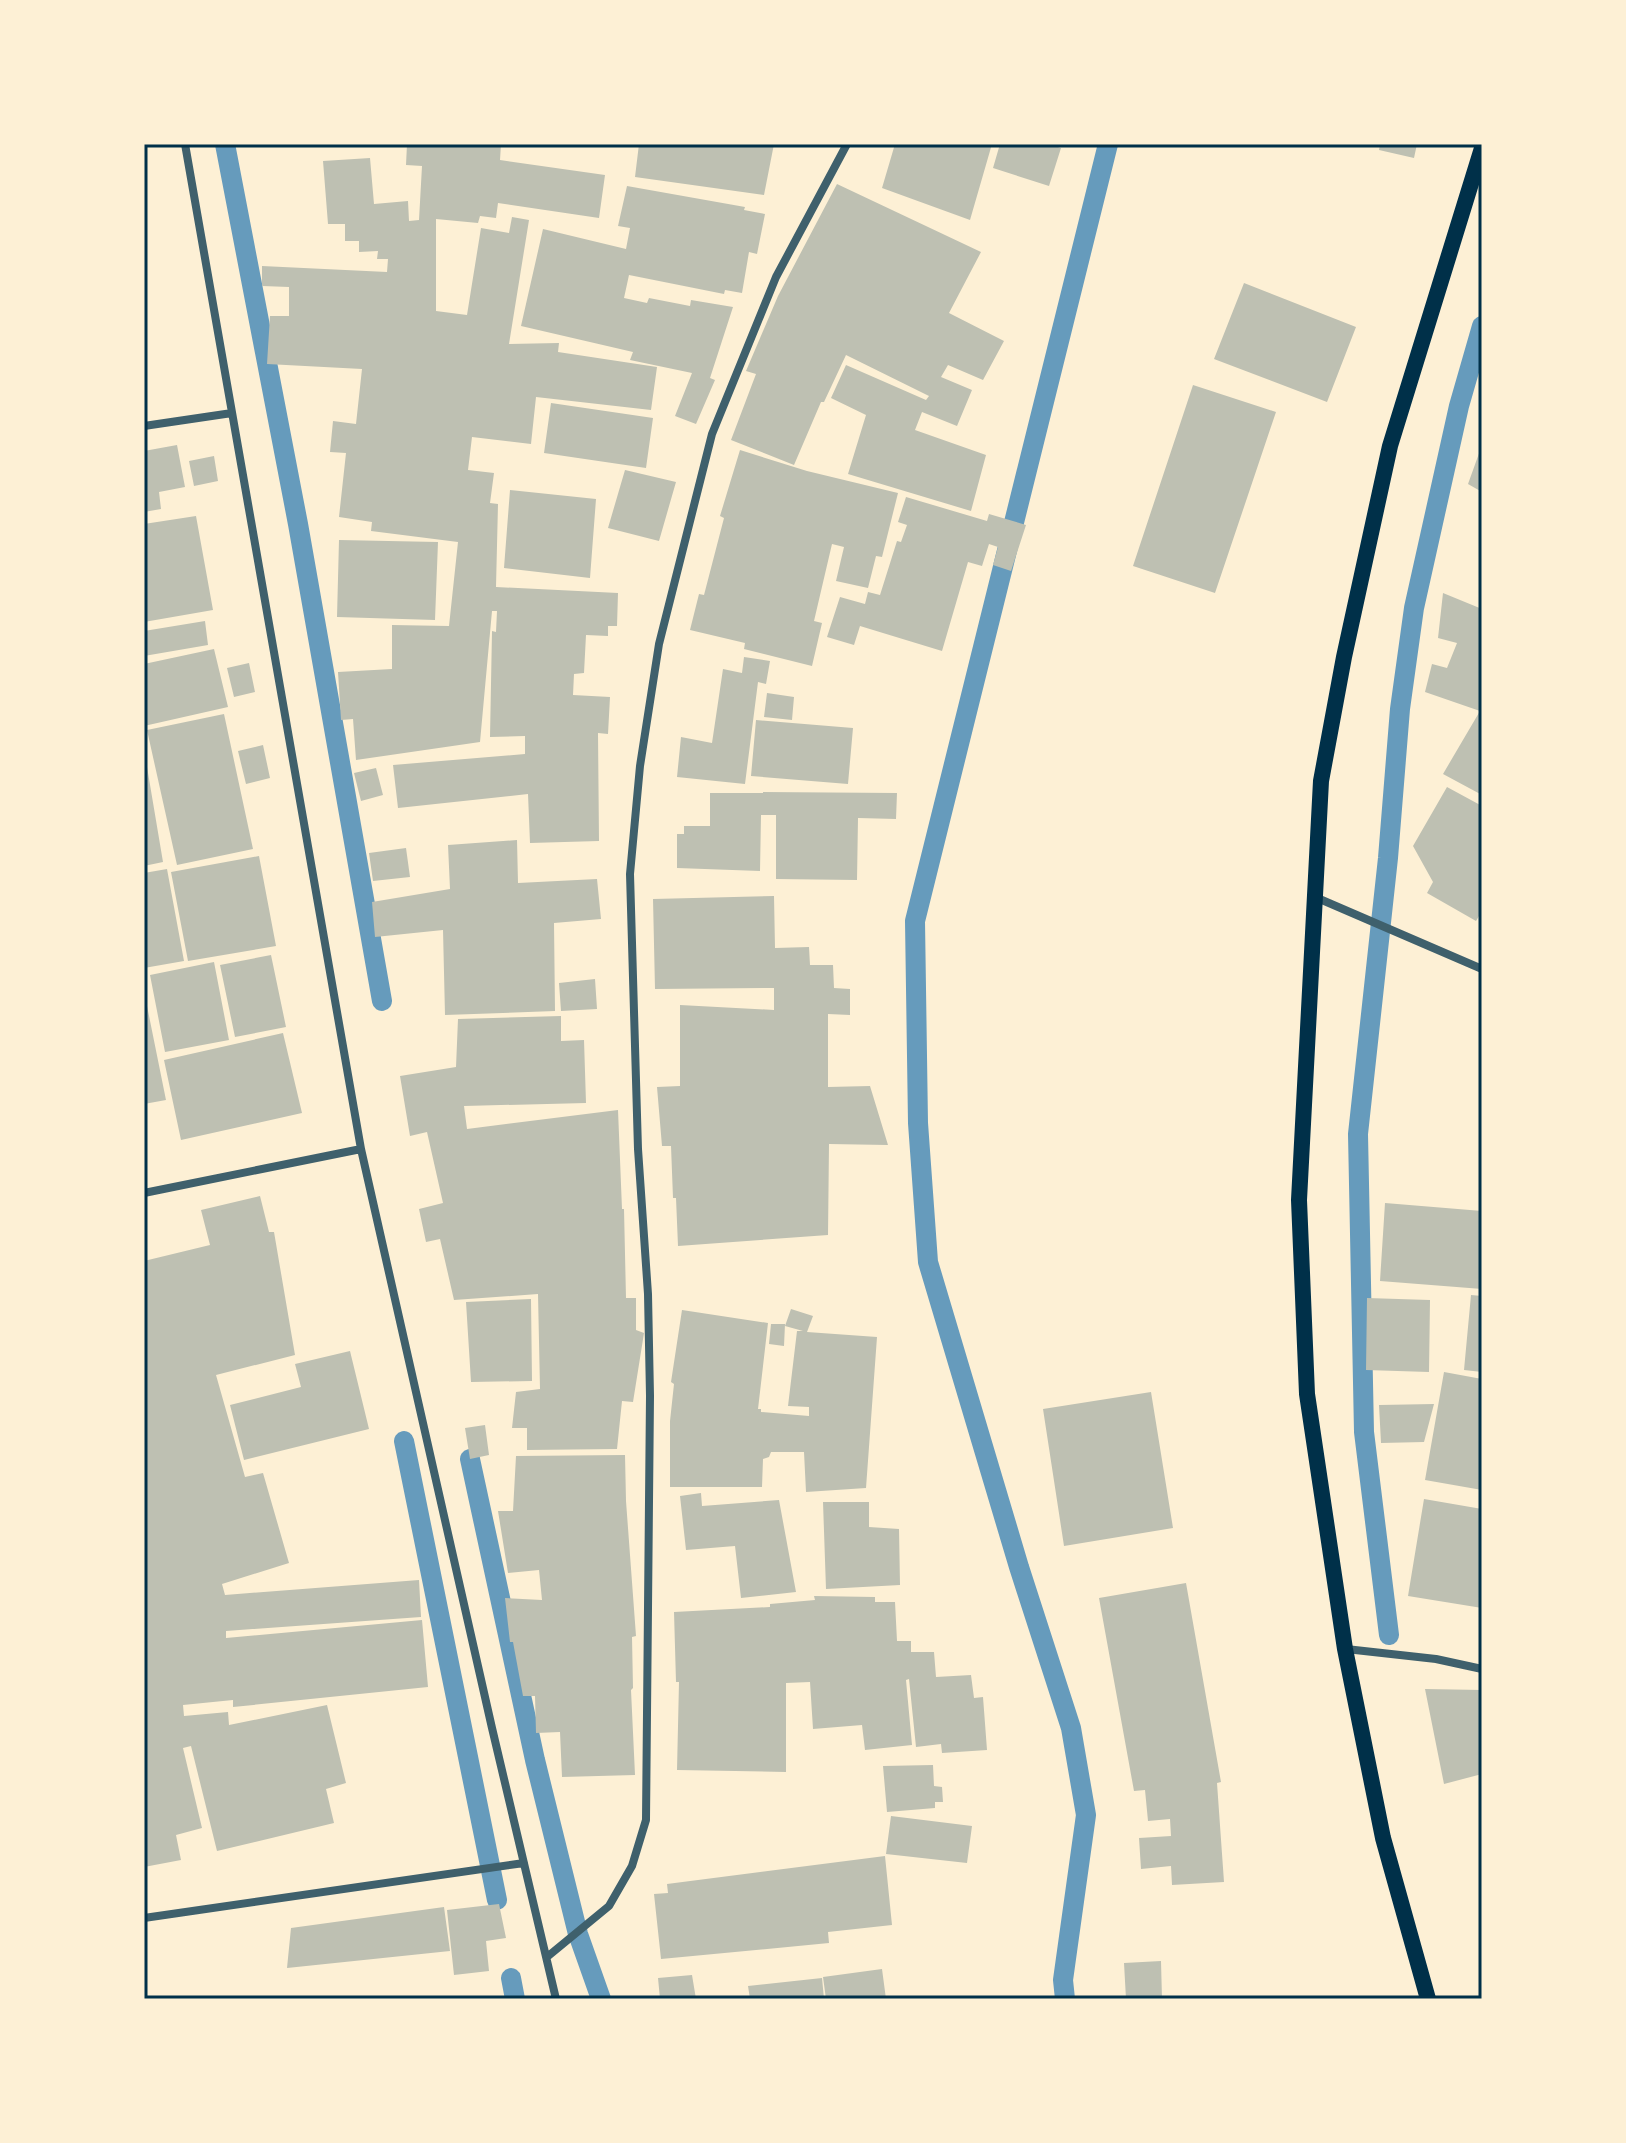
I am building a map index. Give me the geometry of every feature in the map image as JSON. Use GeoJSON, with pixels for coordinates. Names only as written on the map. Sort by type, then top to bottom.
{"type":"FeatureCollection","features":[{"type":"Feature","properties":{"kind":"main road"},"geometry":{"type":"LineString","coordinates":[[1428,1999],[1383,1838],[1345,1649],[1307,1394],[1299,1200],[1321,781],[1344,657],[1390,446],[1482,148]]}},
{"type":"Feature","properties":{"kind":"street"},"geometry":{"type":"LineString","coordinates":[[185,144],[361,1149],[556,1999]]}},
{"type":"Feature","properties":{"kind":"street"},"geometry":{"type":"LineString","coordinates":[[547,1957],[609,1906],[632,1866],[646,1820],[650,1396],[648,1294],[638,1149],[630,874],[640,766],[659,644],[712,434],[776,277],[847,144]]}},
{"type":"Feature","properties":{"kind":"street"},"geometry":{"type":"LineString","coordinates":[[144,426],[232,413]]}},
{"type":"Feature","properties":{"kind":"street"},"geometry":{"type":"LineString","coordinates":[[1315,897],[1482,969]]}},
{"type":"Feature","properties":{"kind":"street"},"geometry":{"type":"LineString","coordinates":[[144,1193],[361,1149]]}},
{"type":"Feature","properties":{"kind":"street"},"geometry":{"type":"LineString","coordinates":[[1345,1649],[1436,1659],[1482,1669]]}},
{"type":"Feature","properties":{"kind":"street"},"geometry":{"type":"LineString","coordinates":[[145,1919],[524,1863]]}},
{"type":"Feature","properties":{"kind":"building"},"geometry":{"type":"Polygon","coordinates":[[[407,144],[501,144],[500,160],[605,175],[599,218],[498,203],[496,218],[480,216],[478,223],[436,219],[436,311],[467,315],[481,228],[509,233],[512,217],[529,220],[509,344],[559,343],[558,352],[657,367],[651,410],[536,397],[531,444],[472,437],[468,470],[494,473],[490,503],[498,504],[496,587],[618,593],[617,626],[608,626],[608,636],[586,635],[584,673],[574,674],[573,695],[610,697],[608,734],[598,733],[599,841],[530,843],[528,794],[398,808],[393,765],[525,754],[525,736],[490,737],[492,631],[496,632],[497,611],[492,611],[480,742],[356,760],[353,719],[341,720],[338,672],[392,669],[392,625],[449,626],[458,542],[371,531],[372,522],[339,517],[346,453],[330,452],[333,421],[356,424],[362,369],[267,364],[270,316],[289,316],[289,287],[262,286],[262,266],[387,272],[388,259],[377,259],[378,251],[359,252],[359,241],[345,241],[345,224],[328,224],[323,161],[370,158],[374,204],[408,201],[409,221],[419,220],[422,166],[406,165],[407,144]]]}},
{"type":"Feature","properties":{"kind":"building"},"geometry":{"type":"Polygon","coordinates":[[[639,144],[774,144],[764,195],[635,177],[639,144]]]}},
{"type":"Feature","properties":{"kind":"building"},"geometry":{"type":"Polygon","coordinates":[[[895,144],[992,144],[970,220],[882,188],[895,144]]]}},
{"type":"Feature","properties":{"kind":"building"},"geometry":{"type":"Polygon","coordinates":[[[1000,144],[1048,144],[1061,148],[1049,186],[993,168],[1000,144]]]}},
{"type":"Feature","properties":{"kind":"building"},"geometry":{"type":"Polygon","coordinates":[[[1380,144],[1417,144],[1414,158],[1379,150],[1380,144]]]}},
{"type":"Feature","properties":{"kind":"building"},"geometry":{"type":"Polygon","coordinates":[[[837,184],[981,252],[949,313],[1004,341],[983,380],[948,365],[941,377],[972,390],[957,426],[922,412],[915,430],[986,455],[971,511],[848,474],[866,415],[831,398],[846,365],[926,400],[929,396],[846,355],[824,402],[821,402],[794,465],[731,440],[756,374],[746,371],[778,296],[837,184]]]}},
{"type":"Feature","properties":{"kind":"building"},"geometry":{"type":"Polygon","coordinates":[[[627,186],[745,207],[744,210],[765,214],[757,254],[749,252],[742,293],[725,290],[724,294],[629,275],[624,298],[647,303],[649,298],[690,306],[691,300],[733,307],[710,378],[715,380],[696,424],[675,416],[692,373],[630,360],[633,352],[521,326],[543,229],[626,249],[630,228],[618,226],[627,186]]]}},
{"type":"Feature","properties":{"kind":"building"},"geometry":{"type":"Polygon","coordinates":[[[1244,283],[1356,327],[1327,402],[1214,359],[1244,283]]]}},
{"type":"Feature","properties":{"kind":"building"},"geometry":{"type":"Polygon","coordinates":[[[1193,385],[1276,412],[1215,593],[1133,566],[1193,385]]]}},
{"type":"Feature","properties":{"kind":"building"},"geometry":{"type":"Polygon","coordinates":[[[551,403],[653,418],[646,468],[544,453],[551,403]]]}},
{"type":"Feature","properties":{"kind":"building"},"geometry":{"type":"Polygon","coordinates":[[[177,445],[185,487],[159,492],[161,509],[144,512],[144,451],[177,445]]]}},
{"type":"Feature","properties":{"kind":"building"},"geometry":{"type":"Polygon","coordinates":[[[1482,445],[1482,492],[1468,484],[1482,445]]]}},
{"type":"Feature","properties":{"kind":"building"},"geometry":{"type":"Polygon","coordinates":[[[740,450],[807,471],[898,493],[882,557],[876,556],[868,588],[836,581],[844,547],[832,544],[814,621],[822,623],[812,666],[744,649],[745,643],[690,630],[699,594],[704,595],[724,518],[720,516],[740,450]]]}},
{"type":"Feature","properties":{"kind":"building"},"geometry":{"type":"Polygon","coordinates":[[[214,456],[218,481],[194,486],[189,461],[214,456]]]}},
{"type":"Feature","properties":{"kind":"building"},"geometry":{"type":"Polygon","coordinates":[[[625,470],[676,482],[659,541],[608,528],[625,470]]]}},
{"type":"Feature","properties":{"kind":"building"},"geometry":{"type":"Polygon","coordinates":[[[510,490],[596,499],[590,578],[504,568],[510,490]]]}},
{"type":"Feature","properties":{"kind":"building"},"geometry":{"type":"Polygon","coordinates":[[[906,497],[987,521],[989,514],[1026,525],[1011,571],[993,565],[998,547],[989,544],[982,566],[968,562],[942,651],[860,626],[854,645],[827,637],[840,597],[865,604],[868,592],[880,595],[897,541],[901,542],[907,525],[898,522],[906,497]]]}},
{"type":"Feature","properties":{"kind":"building"},"geometry":{"type":"Polygon","coordinates":[[[196,516],[213,610],[144,622],[144,524],[196,516]]]}},
{"type":"Feature","properties":{"kind":"building"},"geometry":{"type":"Polygon","coordinates":[[[339,540],[438,542],[435,620],[337,617],[339,540]]]}},
{"type":"Feature","properties":{"kind":"building"},"geometry":{"type":"Polygon","coordinates":[[[1443,593],[1482,609],[1482,795],[1443,774],[1480,711],[1425,692],[1432,664],[1447,668],[1457,643],[1438,638],[1443,593]]]}},
{"type":"Feature","properties":{"kind":"building"},"geometry":{"type":"Polygon","coordinates":[[[205,621],[208,645],[144,656],[144,631],[205,621]]]}},
{"type":"Feature","properties":{"kind":"building"},"geometry":{"type":"Polygon","coordinates":[[[214,649],[228,707],[144,726],[144,664],[214,649]]]}},
{"type":"Feature","properties":{"kind":"building"},"geometry":{"type":"Polygon","coordinates":[[[744,657],[770,661],[766,684],[758,682],[745,784],[677,777],[681,737],[712,743],[723,669],[742,673],[744,657]]]}},
{"type":"Feature","properties":{"kind":"building"},"geometry":{"type":"Polygon","coordinates":[[[249,663],[255,692],[234,697],[227,668],[249,663]]]}},
{"type":"Feature","properties":{"kind":"building"},"geometry":{"type":"Polygon","coordinates":[[[767,693],[794,697],[792,720],[764,717],[767,693]]]}},
{"type":"Feature","properties":{"kind":"building"},"geometry":{"type":"Polygon","coordinates":[[[224,714],[253,849],[177,865],[147,730],[224,714]]]}},
{"type":"Feature","properties":{"kind":"building"},"geometry":{"type":"Polygon","coordinates":[[[756,720],[853,728],[848,784],[751,776],[756,720]]]}},
{"type":"Feature","properties":{"kind":"building"},"geometry":{"type":"Polygon","coordinates":[[[263,745],[270,778],[246,784],[238,751],[263,745]]]}},
{"type":"Feature","properties":{"kind":"building"},"geometry":{"type":"Polygon","coordinates":[[[144,761],[163,862],[144,866],[144,761]]]}},
{"type":"Feature","properties":{"kind":"building"},"geometry":{"type":"Polygon","coordinates":[[[376,768],[383,795],[361,801],[354,773],[376,768]]]}},
{"type":"Feature","properties":{"kind":"building"},"geometry":{"type":"Polygon","coordinates":[[[1447,787],[1482,806],[1482,911],[1476,921],[1427,893],[1433,882],[1413,846],[1447,787]]]}},
{"type":"Feature","properties":{"kind":"building"},"geometry":{"type":"Polygon","coordinates":[[[710,793],[897,793],[896,819],[858,818],[857,880],[776,879],[776,815],[761,815],[760,871],[677,868],[677,834],[684,834],[684,826],[710,826],[710,793]]]}},
{"type":"Feature","properties":{"kind":"building"},"geometry":{"type":"Polygon","coordinates":[[[517,840],[518,883],[597,879],[601,919],[554,923],[555,1011],[445,1015],[443,930],[375,937],[372,902],[450,889],[448,845],[517,840]]]}},
{"type":"Feature","properties":{"kind":"building"},"geometry":{"type":"Polygon","coordinates":[[[406,848],[410,877],[373,881],[369,853],[406,848]]]}},
{"type":"Feature","properties":{"kind":"building"},"geometry":{"type":"Polygon","coordinates":[[[259,856],[276,946],[188,961],[171,872],[259,856]]]}},
{"type":"Feature","properties":{"kind":"building"},"geometry":{"type":"Polygon","coordinates":[[[167,869],[184,961],[144,968],[144,873],[167,869]]]}},
{"type":"Feature","properties":{"kind":"building"},"geometry":{"type":"Polygon","coordinates":[[[774,896],[775,948],[809,947],[810,965],[833,965],[834,988],[850,989],[850,1015],[828,1014],[828,1087],[870,1086],[888,1145],[829,1144],[828,1235],[678,1246],[671,1146],[662,1146],[657,1087],[680,1086],[680,1005],[774,1010],[774,988],[655,989],[653,899],[774,896]]]}},
{"type":"Feature","properties":{"kind":"building"},"geometry":{"type":"Polygon","coordinates":[[[271,955],[286,1027],[235,1037],[220,965],[271,955]]]}},
{"type":"Feature","properties":{"kind":"building"},"geometry":{"type":"Polygon","coordinates":[[[214,962],[229,1040],[165,1052],[150,975],[214,962]]]}},
{"type":"Feature","properties":{"kind":"building"},"geometry":{"type":"Polygon","coordinates":[[[595,979],[597,1009],[561,1011],[559,983],[595,979]]]}},
{"type":"Feature","properties":{"kind":"building"},"geometry":{"type":"Polygon","coordinates":[[[144,997],[166,1100],[144,1104],[144,997]]]}},
{"type":"Feature","properties":{"kind":"building"},"geometry":{"type":"Polygon","coordinates":[[[561,1016],[561,1041],[584,1040],[586,1103],[464,1106],[467,1129],[618,1110],[626,1298],[636,1298],[636,1330],[644,1333],[633,1402],[622,1401],[617,1449],[527,1450],[527,1428],[512,1428],[516,1392],[540,1389],[538,1294],[454,1300],[440,1239],[426,1242],[419,1209],[443,1203],[427,1132],[410,1136],[400,1076],[456,1067],[458,1019],[561,1016]]]}},
{"type":"Feature","properties":{"kind":"building"},"geometry":{"type":"Polygon","coordinates":[[[283,1033],[302,1113],[181,1140],[164,1060],[283,1033]]]}},
{"type":"Feature","properties":{"kind":"building"},"geometry":{"type":"Polygon","coordinates":[[[260,1196],[269,1232],[274,1232],[295,1355],[216,1375],[245,1477],[263,1473],[289,1563],[222,1584],[225,1595],[419,1580],[421,1617],[226,1631],[226,1638],[422,1620],[428,1687],[233,1707],[233,1700],[183,1705],[184,1716],[228,1712],[229,1725],[327,1705],[346,1783],[326,1789],[334,1823],[217,1851],[191,1746],[183,1748],[202,1828],[176,1835],[181,1860],[144,1867],[144,1261],[210,1245],[201,1210],[260,1196]]]}},
{"type":"Feature","properties":{"kind":"building"},"geometry":{"type":"Polygon","coordinates":[[[1385,1203],[1482,1211],[1482,1289],[1380,1281],[1385,1203]]]}},
{"type":"Feature","properties":{"kind":"building"},"geometry":{"type":"Polygon","coordinates":[[[1471,1295],[1482,1296],[1482,1372],[1464,1370],[1471,1295]]]}},
{"type":"Feature","properties":{"kind":"building"},"geometry":{"type":"Polygon","coordinates":[[[1367,1298],[1430,1300],[1429,1372],[1366,1370],[1367,1298]]]}},
{"type":"Feature","properties":{"kind":"building"},"geometry":{"type":"Polygon","coordinates":[[[531,1299],[532,1381],[471,1382],[466,1302],[531,1299]]]}},
{"type":"Feature","properties":{"kind":"building"},"geometry":{"type":"Polygon","coordinates":[[[791,1309],[813,1316],[807,1332],[877,1337],[866,1488],[806,1492],[804,1452],[771,1452],[769,1457],[763,1459],[762,1487],[670,1487],[670,1421],[674,1384],[671,1382],[682,1310],[768,1323],[758,1409],[761,1412],[809,1416],[809,1407],[788,1406],[797,1331],[803,1331],[785,1326],[791,1309]]]}},
{"type":"Feature","properties":{"kind":"building"},"geometry":{"type":"Polygon","coordinates":[[[771,1324],[785,1324],[784,1346],[769,1344],[771,1324]]]}},
{"type":"Feature","properties":{"kind":"building"},"geometry":{"type":"Polygon","coordinates":[[[350,1351],[369,1429],[244,1460],[230,1405],[301,1387],[295,1364],[350,1351]]]}},
{"type":"Feature","properties":{"kind":"building"},"geometry":{"type":"Polygon","coordinates":[[[1444,1372],[1482,1379],[1482,1490],[1425,1480],[1444,1372]]]}},
{"type":"Feature","properties":{"kind":"building"},"geometry":{"type":"Polygon","coordinates":[[[1151,1392],[1173,1528],[1064,1546],[1043,1409],[1151,1392]]]}},
{"type":"Feature","properties":{"kind":"building"},"geometry":{"type":"Polygon","coordinates":[[[1434,1404],[1424,1442],[1381,1443],[1379,1405],[1434,1404]]]}},
{"type":"Feature","properties":{"kind":"building"},"geometry":{"type":"Polygon","coordinates":[[[485,1425],[489,1455],[470,1459],[465,1428],[485,1425]]]}},
{"type":"Feature","properties":{"kind":"building"},"geometry":{"type":"Polygon","coordinates":[[[625,1455],[636,1636],[632,1637],[631,1690],[635,1775],[562,1777],[560,1732],[536,1733],[535,1696],[523,1696],[513,1642],[510,1642],[505,1598],[542,1600],[539,1570],[508,1573],[498,1511],[513,1511],[516,1456],[625,1455]]]}},
{"type":"Feature","properties":{"kind":"building"},"geometry":{"type":"Polygon","coordinates":[[[701,1493],[702,1506],[779,1500],[796,1592],[741,1598],[735,1546],[686,1550],[680,1496],[701,1493]]]}},
{"type":"Feature","properties":{"kind":"building"},"geometry":{"type":"Polygon","coordinates":[[[1424,1499],[1482,1509],[1482,1608],[1408,1596],[1424,1499]]]}},
{"type":"Feature","properties":{"kind":"building"},"geometry":{"type":"Polygon","coordinates":[[[823,1502],[869,1502],[869,1527],[899,1529],[900,1585],[826,1589],[823,1502]]]}},
{"type":"Feature","properties":{"kind":"building"},"geometry":{"type":"Polygon","coordinates":[[[1186,1583],[1221,1782],[1217,1783],[1224,1882],[1172,1885],[1171,1866],[1141,1869],[1139,1838],[1171,1836],[1170,1819],[1148,1821],[1145,1790],[1134,1791],[1099,1598],[1186,1583]]]}},
{"type":"Feature","properties":{"kind":"building"},"geometry":{"type":"Polygon","coordinates":[[[814,1596],[875,1597],[875,1602],[895,1602],[897,1641],[911,1641],[911,1652],[934,1652],[936,1677],[971,1675],[974,1698],[983,1697],[987,1750],[942,1753],[941,1744],[916,1747],[909,1679],[906,1680],[912,1745],[865,1750],[862,1725],[813,1729],[810,1682],[786,1683],[786,1772],[677,1770],[679,1682],[676,1682],[674,1612],[770,1607],[770,1604],[815,1600],[814,1596]]]}},
{"type":"Feature","properties":{"kind":"building"},"geometry":{"type":"Polygon","coordinates":[[[1425,1689],[1482,1690],[1482,1774],[1444,1784],[1425,1689]]]}},
{"type":"Feature","properties":{"kind":"building"},"geometry":{"type":"Polygon","coordinates":[[[933,1765],[934,1786],[942,1787],[943,1802],[935,1802],[935,1808],[887,1812],[883,1766],[933,1765]]]}},
{"type":"Feature","properties":{"kind":"building"},"geometry":{"type":"Polygon","coordinates":[[[891,1816],[972,1826],[967,1863],[886,1854],[891,1816]]]}},
{"type":"Feature","properties":{"kind":"building"},"geometry":{"type":"Polygon","coordinates":[[[885,1856],[892,1925],[828,1932],[829,1943],[661,1959],[654,1894],[668,1893],[667,1884],[885,1856]]]}},
{"type":"Feature","properties":{"kind":"building"},"geometry":{"type":"Polygon","coordinates":[[[499,1904],[506,1938],[486,1941],[489,1971],[454,1975],[447,1910],[499,1904]]]}},
{"type":"Feature","properties":{"kind":"building"},"geometry":{"type":"Polygon","coordinates":[[[444,1907],[450,1951],[287,1968],[291,1928],[444,1907]]]}},
{"type":"Feature","properties":{"kind":"building"},"geometry":{"type":"Polygon","coordinates":[[[1161,1961],[1162,1999],[1126,1999],[1124,1963],[1161,1961]]]}},
{"type":"Feature","properties":{"kind":"building"},"geometry":{"type":"Polygon","coordinates":[[[882,1969],[886,1999],[826,1999],[823,1977],[882,1969]]]}},
{"type":"Feature","properties":{"kind":"building"},"geometry":{"type":"Polygon","coordinates":[[[692,1975],[696,1999],[660,1999],[658,1978],[692,1975]]]}},
{"type":"Feature","properties":{"kind":"building"},"geometry":{"type":"Polygon","coordinates":[[[822,1978],[824,1999],[750,1999],[748,1986],[822,1978]]]}},
{"type":"Feature","properties":{"kind":"waterway"},"geometry":{"type":"LineString","coordinates":[[225,144],[298,524],[382,1001]]}},
{"type":"Feature","properties":{"kind":"waterway"},"geometry":{"type":"LineString","coordinates":[[1065,1999],[1063,1980],[1086,1815],[1071,1728],[1019,1567],[928,1262],[918,1123],[915,921],[1108,144]]}},
{"type":"Feature","properties":{"kind":"waterway"},"geometry":{"type":"LineString","coordinates":[[1389,1635],[1364,1432],[1358,1134],[1388,858],[1400,709],[1414,608],[1459,406],[1482,326]]}},
{"type":"Feature","properties":{"kind":"waterway"},"geometry":{"type":"LineString","coordinates":[[404,1441],[497,1900]]}},
{"type":"Feature","properties":{"kind":"waterway"},"geometry":{"type":"LineString","coordinates":[[470,1459],[535,1760],[578,1934],[601,1999]]}},
{"type":"Feature","properties":{"kind":"waterway"},"geometry":{"type":"LineString","coordinates":[[511,1978],[515,1999]]}}]}
